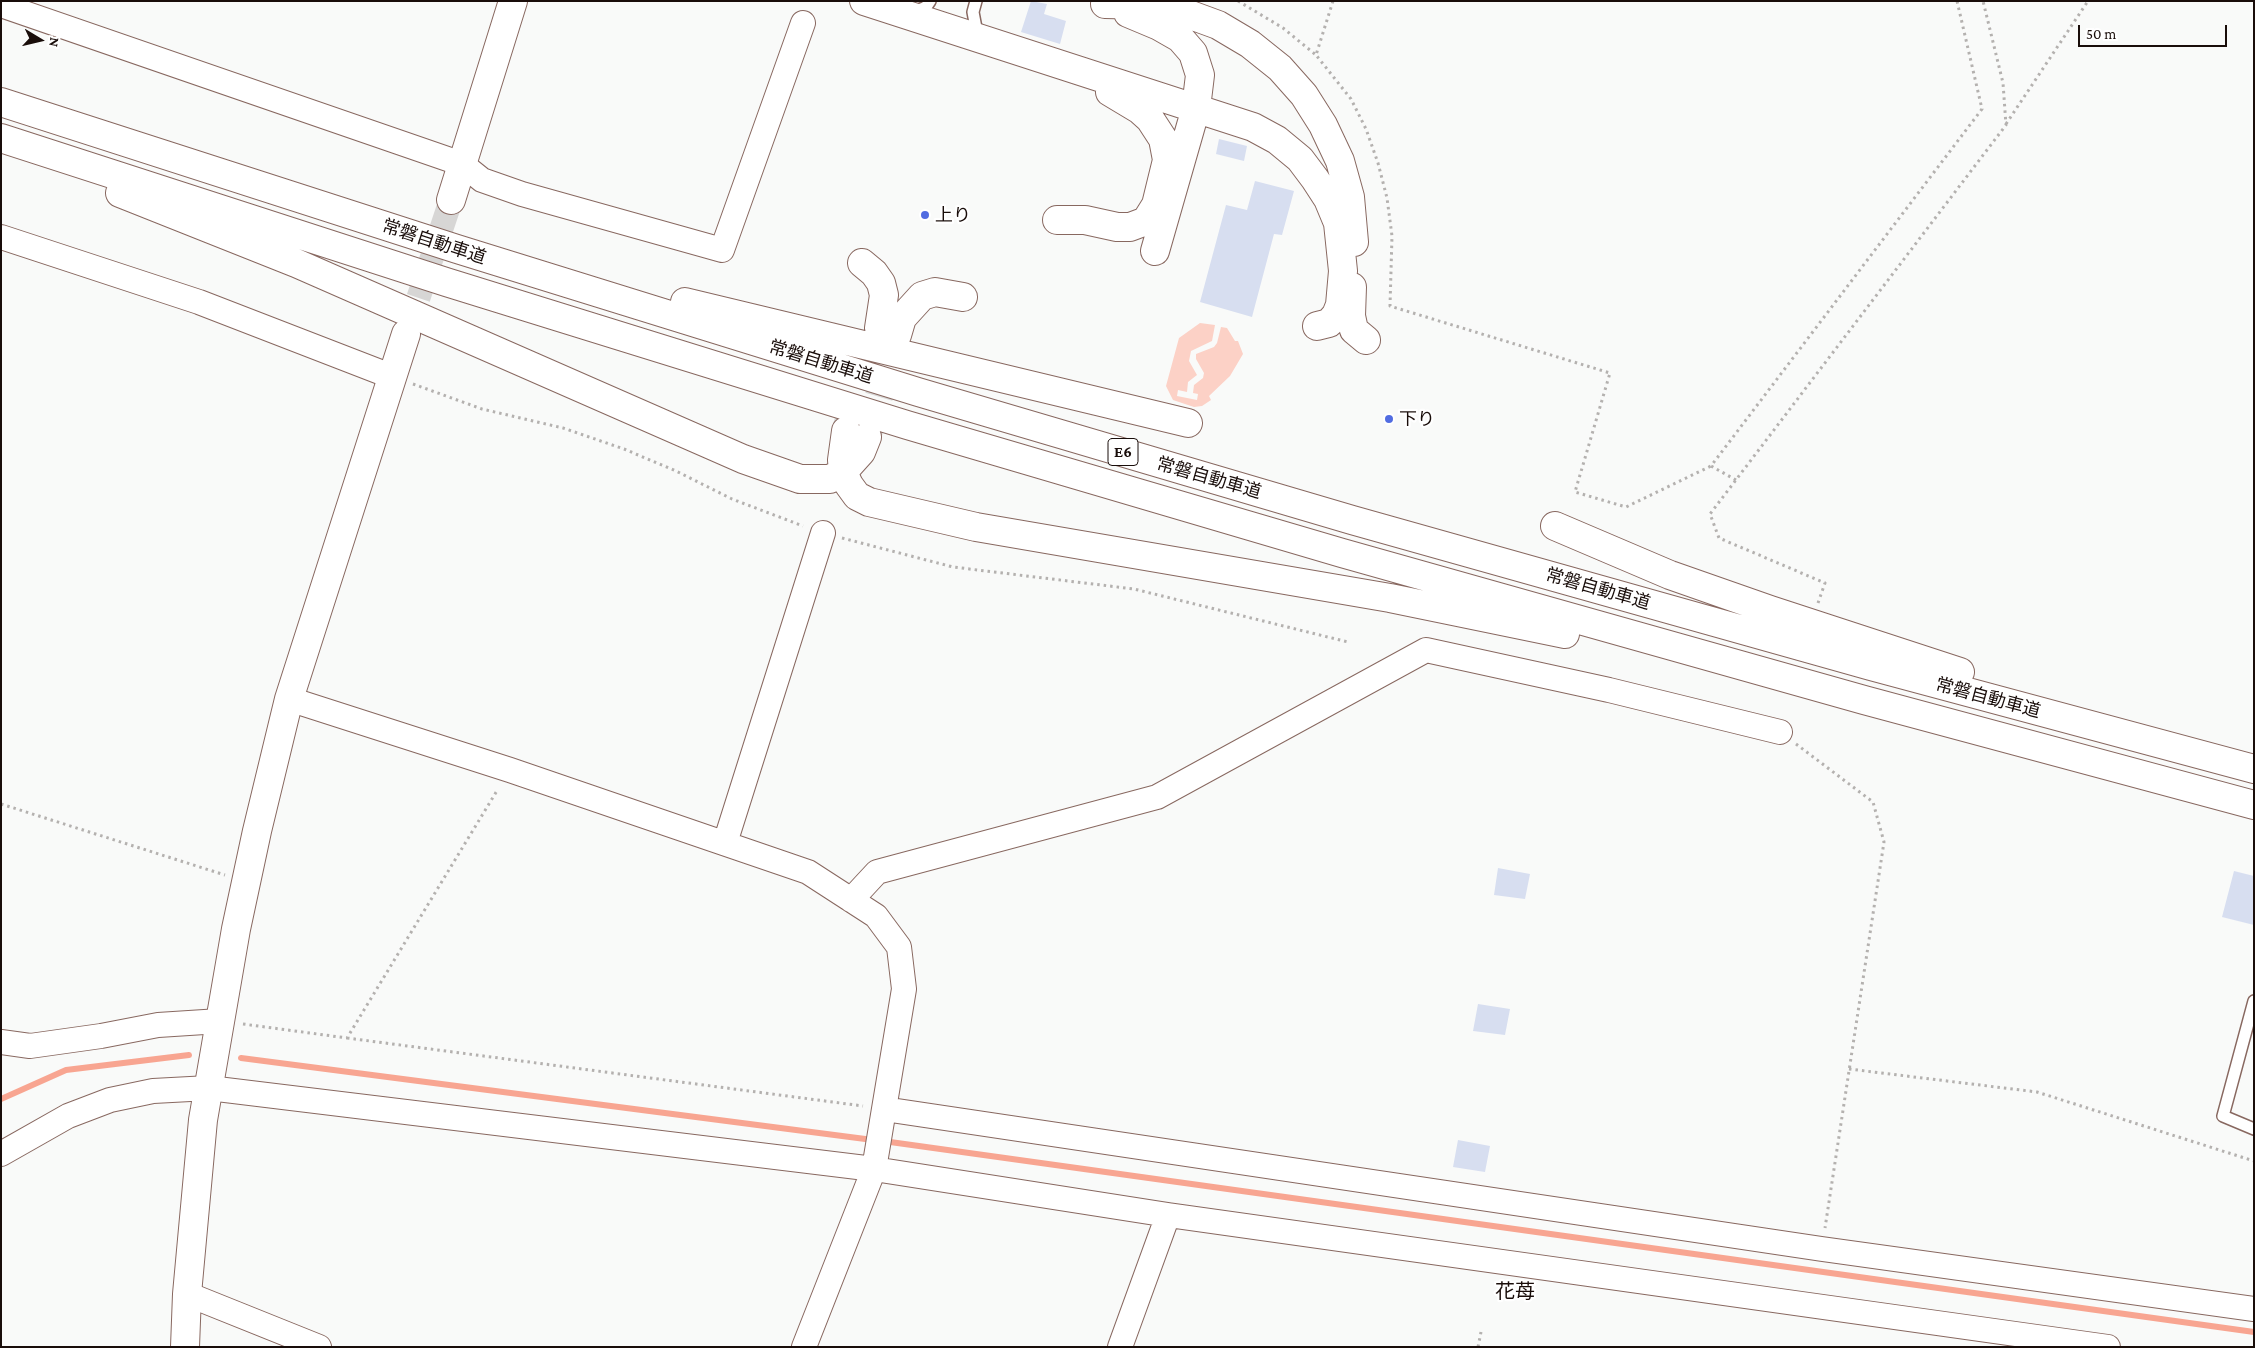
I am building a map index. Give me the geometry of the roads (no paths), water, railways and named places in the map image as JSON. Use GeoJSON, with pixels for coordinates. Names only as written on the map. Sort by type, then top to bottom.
{"type":"FeatureCollection","features":[{"type":"Feature","properties":{"kind":"main road"},"geometry":{"type":"LineString","coordinates":[[451,200],[512,1]]}},
{"type":"Feature","properties":{"kind":"main road"},"geometry":{"type":"LineString","coordinates":[[864,1],[1253,127],[1276,140],[1300,159],[1328,199],[1338,223],[1343,271],[1340,305],[1336,315],[1329,323],[1317,326]]}},
{"type":"Feature","properties":{"kind":"main road"},"geometry":{"type":"LineString","coordinates":[[1100,2],[1159,26],[1187,45],[1198,64],[1200,75],[1196,108],[1156,251]]}},
{"type":"Feature","properties":{"kind":"main road"},"geometry":{"type":"LineString","coordinates":[[1100,2],[1150,5],[1188,14],[1218,25],[1250,44],[1280,68],[1304,96],[1324,124],[1340,161],[1350,197],[1354,233],[1351,316],[1354,330],[1366,340]]}},
{"type":"Feature","properties":{"kind":"main road"},"geometry":{"type":"LineString","coordinates":[[1057,220],[1085,220],[1117,227],[1138,225],[1146,221],[1156,205],[1166,166],[1166,148],[1163,139],[1150,119],[1116,94],[1091,83],[1076,71]]}},
{"type":"Feature","properties":{"kind":"main road","name":"常磐自動車道"},"geometry":{"type":"LineString","coordinates":[[1,102],[457,249],[918,392],[1342,517],[1871,666],[2254,768]]}},
{"type":"Feature","properties":{"kind":"main road","name":"常磐自動車道"},"geometry":{"type":"LineString","coordinates":[[1,138],[437,279],[907,425],[1342,553],[1864,700],[2254,805]]}},
{"type":"Feature","properties":{"kind":"main road"},"geometry":{"type":"LineString","coordinates":[[1,143],[168,214],[296,263],[743,459],[800,479],[830,479],[844,472],[861,452],[856,434]]}},
{"type":"Feature","properties":{"kind":"main road"},"geometry":{"type":"LineString","coordinates":[[457,249],[1188,423]]}},
{"type":"Feature","properties":{"kind":"main road"},"geometry":{"type":"LineString","coordinates":[[862,263],[874,273],[882,289],[883,311],[888,332],[922,296],[936,292],[963,297]]}},
{"type":"Feature","properties":{"kind":"main road"},"geometry":{"type":"LineString","coordinates":[[185,1347],[187,1294],[203,1120],[247,882],[289,699],[406,334]]}},
{"type":"Feature","properties":{"kind":"main road"},"geometry":{"type":"LineString","coordinates":[[844,472],[849,485],[857,496],[869,502],[976,527],[1532,626],[1864,700]]}},
{"type":"Feature","properties":{"kind":"main road"},"geometry":{"type":"LineString","coordinates":[[1555,526],[1670,575],[1770,610],[2004,686],[2176,735],[2254,768]]}},
{"type":"Feature","properties":{"kind":"street"},"geometry":{"type":"LineString","coordinates":[[6,4],[462,164],[482,180],[522,194],[722,250],[803,23]]}},
{"type":"Feature","properties":{"kind":"street"},"geometry":{"type":"LineString","coordinates":[[1,237],[199,302],[393,377]]}},
{"type":"Feature","properties":{"kind":"street"},"geometry":{"type":"LineString","coordinates":[[725,843],[823,533]]}},
{"type":"Feature","properties":{"kind":"street"},"geometry":{"type":"LineString","coordinates":[[851,900],[878,872],[1157,797],[1426,650],[1609,690],[1780,732]]}},
{"type":"Feature","properties":{"kind":"street"},"geometry":{"type":"LineString","coordinates":[[289,699],[510,770],[808,872],[876,916],[899,947],[904,989],[874,1169],[804,1347]]}},
{"type":"Feature","properties":{"kind":"street"},"geometry":{"type":"LineString","coordinates":[[1,1042],[30,1046],[101,1036],[158,1025],[220,1021]]}},
{"type":"Feature","properties":{"kind":"street"},"geometry":{"type":"LineString","coordinates":[[1,1154],[68,1116],[110,1100],[153,1091],[209,1088],[874,1169],[1168,1214],[2108,1347]]}},
{"type":"Feature","properties":{"kind":"street"},"geometry":{"type":"LineString","coordinates":[[884,1109],[1822,1249],[2254,1309]]}},
{"type":"Feature","properties":{"kind":"street"},"geometry":{"type":"LineString","coordinates":[[1120,1347],[1168,1214]]}},
{"type":"Feature","properties":{"kind":"street"},"geometry":{"type":"LineString","coordinates":[[187,1294],[319,1347]]}},
{"type":"Feature","properties":{"kind":"lane"},"geometry":{"type":"LineString","coordinates":[[902,14],[917,12],[926,7],[930,1]]}},
{"type":"Feature","properties":{"kind":"lane"},"geometry":{"type":"LineString","coordinates":[[976,1],[973,12],[976,28],[990,42]]}},
{"type":"Feature","properties":{"kind":"lane"},"geometry":{"type":"LineString","coordinates":[[2254,1001],[2224,1116],[2254,1130]]}},
{"type":"Feature","properties":{"kind":"waterway"},"geometry":{"type":"LineString","coordinates":[[1,1099],[66,1070],[189,1055]]}},
{"type":"Feature","properties":{"kind":"waterway"},"geometry":{"type":"LineString","coordinates":[[241,1058],[873,1140]]}},
{"type":"Feature","properties":{"kind":"waterway"},"geometry":{"type":"LineString","coordinates":[[883,1141],[2254,1332]]}},
{"type":"Feature","properties":{"kind":"tunnel"},"geometry":{"type":"LineString","coordinates":[[407,332],[451,200]]}},
{"type":"Feature","properties":{"kind":"tunnel"},"geometry":{"type":"LineString","coordinates":[[846,429],[879,328]]}},
{"type":"Feature","properties":{"kind":"tunnel"},"geometry":{"type":"LineString","coordinates":[[867,437],[897,335]]}},
{"type":"Feature","properties":{"kind":"place","name":"上り"},"geometry":{"type":"Point","coordinates":[925,215]}},
{"type":"Feature","properties":{"kind":"place","name":"下り"},"geometry":{"type":"Point","coordinates":[1389,419]}},
{"type":"Feature","properties":{"kind":"district","name":"花苺"},"geometry":{"type":"Point","coordinates":[1515,1292]}}]}
